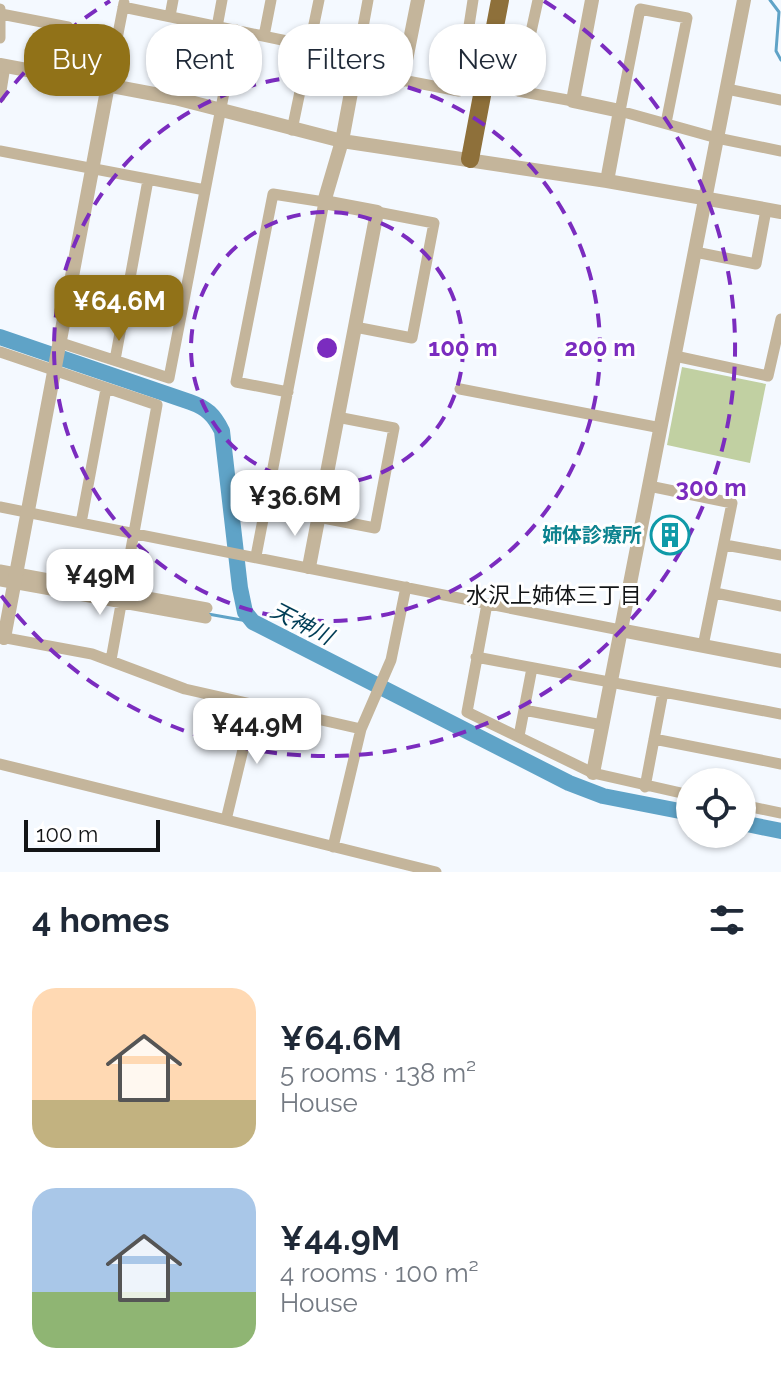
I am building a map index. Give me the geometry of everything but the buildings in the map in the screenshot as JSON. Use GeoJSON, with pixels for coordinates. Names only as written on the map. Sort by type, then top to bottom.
{"type":"FeatureCollection","features":[{"type":"Feature","properties":{"kind":"highway"},"geometry":{"type":"LineString","coordinates":[[470,159],[500,0]]}},
{"type":"Feature","properties":{"kind":"street"},"geometry":{"type":"LineString","coordinates":[[170,16],[173,0]]}},
{"type":"Feature","properties":{"kind":"street"},"geometry":{"type":"LineString","coordinates":[[218,24],[222,0]]}},
{"type":"Feature","properties":{"kind":"street"},"geometry":{"type":"LineString","coordinates":[[271,0],[264,36],[278,39]]}},
{"type":"Feature","properties":{"kind":"street"},"geometry":{"type":"LineString","coordinates":[[315,24],[319,0]]}},
{"type":"Feature","properties":{"kind":"street"},"geometry":{"type":"LineString","coordinates":[[364,24],[368,0]]}},
{"type":"Feature","properties":{"kind":"street"},"geometry":{"type":"LineString","coordinates":[[413,25],[418,0]]}},
{"type":"Feature","properties":{"kind":"street"},"geometry":{"type":"LineString","coordinates":[[413,82],[459,91],[473,0]]}},
{"type":"Feature","properties":{"kind":"street"},"geometry":{"type":"LineString","coordinates":[[538,0],[518,91],[620,111],[717,138],[781,151]]}},
{"type":"Feature","properties":{"kind":"street"},"geometry":{"type":"LineString","coordinates":[[573,101],[592,0]]}},
{"type":"Feature","properties":{"kind":"street"},"geometry":{"type":"LineString","coordinates":[[593,773],[744,0]]}},
{"type":"Feature","properties":{"kind":"street"},"geometry":{"type":"LineString","coordinates":[[120,24],[124,3],[204,24]]}},
{"type":"Feature","properties":{"kind":"street"},"geometry":{"type":"LineString","coordinates":[[607,181],[640,9],[687,18],[666,123]]}},
{"type":"Feature","properties":{"kind":"street"},"geometry":{"type":"LineString","coordinates":[[0,38],[1,12],[55,24]]}},
{"type":"Feature","properties":{"kind":"street"},"geometry":{"type":"LineString","coordinates":[[0,97],[3,66],[24,70]]}},
{"type":"Feature","properties":{"kind":"street"},"geometry":{"type":"LineString","coordinates":[[727,89],[781,100]]}},
{"type":"Feature","properties":{"kind":"street"},"geometry":{"type":"LineString","coordinates":[[130,90],[221,109],[342,141],[607,181],[774,211],[756,264],[695,252]]}},
{"type":"Feature","properties":{"kind":"street"},"geometry":{"type":"LineString","coordinates":[[106,96],[26,513],[7,577],[2,637],[111,660],[185,689],[361,729]]}},
{"type":"Feature","properties":{"kind":"street"},"geometry":{"type":"LineString","coordinates":[[58,342],[169,378],[223,96]]}},
{"type":"Feature","properties":{"kind":"street"},"geometry":{"type":"LineString","coordinates":[[292,130],[300,96]]}},
{"type":"Feature","properties":{"kind":"street"},"geometry":{"type":"LineString","coordinates":[[256,556],[324,202],[342,141],[350,96]]}},
{"type":"Feature","properties":{"kind":"street"},"geometry":{"type":"LineString","coordinates":[[0,151],[205,190]]}},
{"type":"Feature","properties":{"kind":"street"},"geometry":{"type":"LineString","coordinates":[[115,360],[148,180]]}},
{"type":"Feature","properties":{"kind":"street"},"geometry":{"type":"LineString","coordinates":[[288,392],[236,382],[273,194],[434,223],[412,338],[355,327]]}},
{"type":"Feature","properties":{"kind":"street"},"geometry":{"type":"LineString","coordinates":[[309,567],[377,212]]}},
{"type":"Feature","properties":{"kind":"street"},"geometry":{"type":"LineString","coordinates":[[675,356],[768,376],[781,319]]}},
{"type":"Feature","properties":{"kind":"street"},"geometry":{"type":"LineString","coordinates":[[0,352],[157,405],[111,660]]}},
{"type":"Feature","properties":{"kind":"street"},"geometry":{"type":"LineString","coordinates":[[81,523],[106,389]]}},
{"type":"Feature","properties":{"kind":"street"},"geometry":{"type":"LineString","coordinates":[[460,389],[661,428]]}},
{"type":"Feature","properties":{"kind":"street"},"geometry":{"type":"LineString","coordinates":[[318,517],[375,528],[394,428],[337,417]]}},
{"type":"Feature","properties":{"kind":"street"},"geometry":{"type":"LineString","coordinates":[[649,486],[732,503],[703,646]]}},
{"type":"Feature","properties":{"kind":"street"},"geometry":{"type":"LineString","coordinates":[[0,507],[781,661]]}},
{"type":"Feature","properties":{"kind":"street"},"geometry":{"type":"LineString","coordinates":[[725,545],[781,555]]}},
{"type":"Feature","properties":{"kind":"street"},"geometry":{"type":"LineString","coordinates":[[7,577],[206,613]]}},
{"type":"Feature","properties":{"kind":"street"},"geometry":{"type":"LineString","coordinates":[[333,847],[361,729],[385,675],[406,587]]}},
{"type":"Feature","properties":{"kind":"street"},"geometry":{"type":"LineString","coordinates":[[715,593],[781,606]]}},
{"type":"Feature","properties":{"kind":"street"},"geometry":{"type":"LineString","coordinates":[[487,604],[467,712],[593,773],[676,793]]}},
{"type":"Feature","properties":{"kind":"street"},"geometry":{"type":"LineString","coordinates":[[476,657],[781,714]]}},
{"type":"Feature","properties":{"kind":"street"},"geometry":{"type":"LineString","coordinates":[[519,736],[532,668]]}},
{"type":"Feature","properties":{"kind":"street"},"geometry":{"type":"LineString","coordinates":[[645,787],[663,692]]}},
{"type":"Feature","properties":{"kind":"street"},"geometry":{"type":"LineString","coordinates":[[226,820],[254,704]]}},
{"type":"Feature","properties":{"kind":"street"},"geometry":{"type":"LineString","coordinates":[[524,710],[602,725]]}},
{"type":"Feature","properties":{"kind":"street"},"geometry":{"type":"LineString","coordinates":[[654,739],[781,764]]}},
{"type":"Feature","properties":{"kind":"street"},"geometry":{"type":"LineString","coordinates":[[0,764],[436,872]]}},
{"type":"Feature","properties":{"kind":"street"},"geometry":{"type":"LineString","coordinates":[[756,808],[781,813]]}},
{"type":"Feature","properties":{"kind":"green space"},"geometry":{"type":"Polygon","coordinates":[[[682,367],[766,384],[750,463],[667,445],[682,367]]]}},
{"type":"Feature","properties":{"kind":"waterway"},"geometry":{"type":"LineString","coordinates":[[770,0],[779,12],[776,51],[781,60]]}},
{"type":"Feature","properties":{"kind":"waterway","name":"天神川"},"geometry":{"type":"LineString","coordinates":[[0,337],[190,402],[213,416],[222,431],[240,588],[245,612],[253,622],[569,783],[603,796],[676,810]]}},
{"type":"Feature","properties":{"kind":"waterway"},"geometry":{"type":"LineString","coordinates":[[208,614],[253,622]]}},
{"type":"Feature","properties":{"kind":"waterway","name":"天神川"},"geometry":{"type":"LineString","coordinates":[[756,826],[781,831]]}},
{"type":"Feature","properties":{"kind":"place","name":"姉体診療所"},"geometry":{"type":"Point","coordinates":[670,535]}},
{"type":"Feature","properties":{"kind":"district","name":"水沢上姉体三丁目"},"geometry":{"type":"Point","coordinates":[554,595]}}]}
